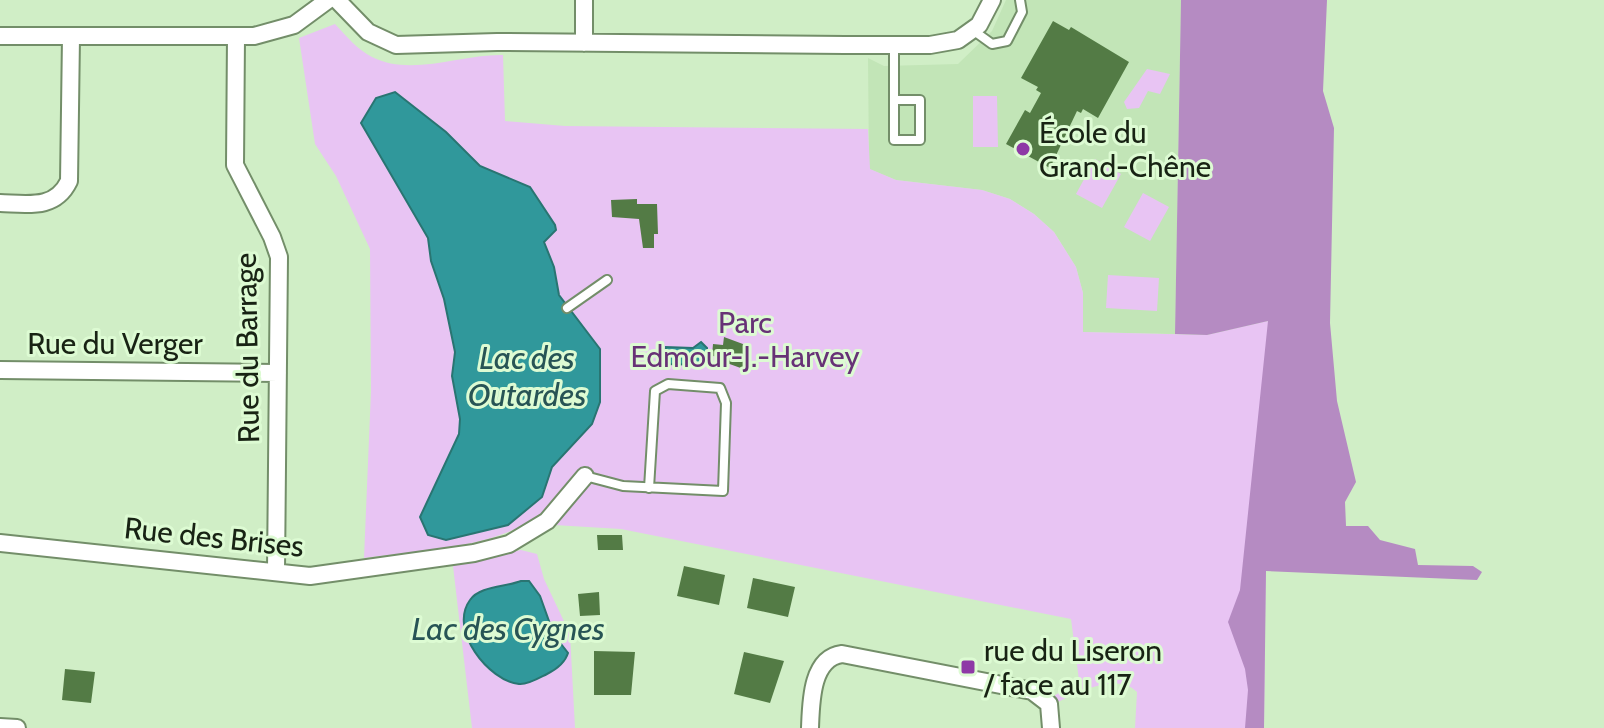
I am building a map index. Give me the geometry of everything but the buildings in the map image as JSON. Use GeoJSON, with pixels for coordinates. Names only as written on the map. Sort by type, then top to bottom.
{"type":"FeatureCollection","features":[{"type":"Feature","properties":{"kind":"street"},"geometry":{"type":"LineString","coordinates":[[0,36],[236,37],[287,28],[328,0]]}},
{"type":"Feature","properties":{"kind":"street"},"geometry":{"type":"LineString","coordinates":[[337,0],[368,32],[396,45],[943,44],[974,31],[992,0]]}},
{"type":"Feature","properties":{"kind":"street"},"geometry":{"type":"LineString","coordinates":[[584,0],[584,43]]}},
{"type":"Feature","properties":{"kind":"street"},"geometry":{"type":"LineString","coordinates":[[0,203],[47,203],[60,196],[69,181],[72,169],[71,37]]}},
{"type":"Feature","properties":{"kind":"street","name":"Rue du Barrage"},"geometry":{"type":"LineString","coordinates":[[236,37],[234,157],[243,185],[270,232],[279,257],[276,571]]}},
{"type":"Feature","properties":{"kind":"street","name":"Rue du Verger"},"geometry":{"type":"LineString","coordinates":[[0,370],[278,373]]}},
{"type":"Feature","properties":{"kind":"street","name":"Rue des Brises"},"geometry":{"type":"LineString","coordinates":[[0,543],[310,576],[496,548],[532,533],[547,521],[585,476]]}},
{"type":"Feature","properties":{"kind":"street"},"geometry":{"type":"LineString","coordinates":[[810,728],[820,668],[826,660],[842,654],[1032,691],[1049,704],[1051,728]]}},
{"type":"Feature","properties":{"kind":"street"},"geometry":{"type":"LineString","coordinates":[[0,727],[17,728]]}},
{"type":"Feature","properties":{"kind":"lane"},"geometry":{"type":"LineString","coordinates":[[974,31],[992,44],[1007,41],[1022,12],[1020,0]]}},
{"type":"Feature","properties":{"kind":"lane"},"geometry":{"type":"LineString","coordinates":[[894,45],[894,140],[920,140],[920,100],[895,100]]}},
{"type":"Feature","properties":{"kind":"lane"},"geometry":{"type":"LineString","coordinates":[[567,308],[607,280]]}},
{"type":"Feature","properties":{"kind":"lane"},"geometry":{"type":"LineString","coordinates":[[585,476],[623,486],[649,488],[723,491],[726,403],[720,388],[668,384],[655,391],[649,488]]}},
{"type":"Feature","properties":{"kind":"shaded area","name":"École du Grand-Chêne"},"geometry":{"type":"Polygon","coordinates":[[[1006,0],[1181,0],[1175,334],[1082,332],[1083,293],[1076,267],[1054,232],[1034,214],[1010,199],[982,190],[896,180],[869,169],[868,58],[884,66],[958,64],[992,31],[1006,0]]]}},
{"type":"Feature","properties":{"kind":"shaded area"},"geometry":{"type":"Polygon","coordinates":[[[1181,0],[1327,0],[1323,91],[1334,128],[1330,323],[1337,401],[1356,482],[1345,502],[1346,526],[1368,526],[1380,540],[1415,549],[1418,565],[1473,566],[1482,572],[1477,580],[1266,571],[1264,728],[1245,728],[1248,690],[1245,669],[1228,622],[1240,590],[1268,321],[1207,335],[1175,334],[1181,0]]]}},
{"type":"Feature","properties":{"kind":"green space","name":"Parc Edmour-J.-Harvey"},"geometry":{"type":"Polygon","coordinates":[[[335,24],[362,51],[387,63],[420,65],[503,55],[505,121],[565,126],[868,129],[870,169],[896,180],[982,190],[1010,199],[1034,214],[1054,232],[1076,267],[1083,293],[1083,332],[1207,335],[1268,321],[1264,728],[1135,728],[1137,692],[1119,684],[1098,686],[1058,702],[1054,696],[1079,680],[1071,619],[621,529],[554,525],[543,514],[523,526],[479,541],[364,558],[371,391],[370,249],[336,176],[315,144],[299,38],[335,24]]]}},
{"type":"Feature","properties":{"kind":"green space"},"geometry":{"type":"Polygon","coordinates":[[[1147,69],[1170,74],[1160,94],[1148,91],[1139,108],[1127,109],[1124,102],[1147,69]]]}},
{"type":"Feature","properties":{"kind":"green space"},"geometry":{"type":"Polygon","coordinates":[[[973,96],[997,96],[998,147],[973,147],[973,96]]]}},
{"type":"Feature","properties":{"kind":"green space"},"geometry":{"type":"Polygon","coordinates":[[[1095,159],[1121,174],[1102,208],[1076,194],[1095,159]]]}},
{"type":"Feature","properties":{"kind":"green space"},"geometry":{"type":"Polygon","coordinates":[[[1143,193],[1169,207],[1150,241],[1124,227],[1143,193]]]}},
{"type":"Feature","properties":{"kind":"green space"},"geometry":{"type":"Polygon","coordinates":[[[1108,275],[1159,278],[1157,311],[1106,308],[1108,275]]]}},
{"type":"Feature","properties":{"kind":"green space"},"geometry":{"type":"Polygon","coordinates":[[[521,550],[537,554],[544,579],[570,634],[575,728],[472,728],[453,566],[521,550]]]}},
{"type":"Feature","properties":{"kind":"water","name":"Lac des Outardes"},"geometry":{"type":"Polygon","coordinates":[[[395,92],[446,132],[480,166],[530,187],[555,225],[556,230],[544,242],[554,267],[559,295],[600,349],[600,402],[592,424],[552,467],[542,497],[508,525],[446,540],[428,535],[420,517],[459,434],[460,419],[452,376],[455,352],[428,238],[361,123],[376,98],[395,92]]]}},
{"type":"Feature","properties":{"kind":"water"},"geometry":{"type":"Polygon","coordinates":[[[701,342],[707,348],[707,365],[665,364],[666,347],[693,348],[701,342]]]}},
{"type":"Feature","properties":{"kind":"water","name":"Lac des Cygnes"},"geometry":{"type":"Polygon","coordinates":[[[529,581],[540,596],[554,635],[568,653],[563,663],[554,670],[533,681],[519,684],[507,681],[485,664],[468,639],[464,625],[465,612],[474,595],[529,581]]]}},
{"type":"Feature","properties":{"kind":"place","name":"École du Grand-Chêne"},"geometry":{"type":"Point","coordinates":[1023,149]}},
{"type":"Feature","properties":{"kind":"place","name":"rue du Liseron / face au 117"},"geometry":{"type":"Point","coordinates":[968,667]}}]}
